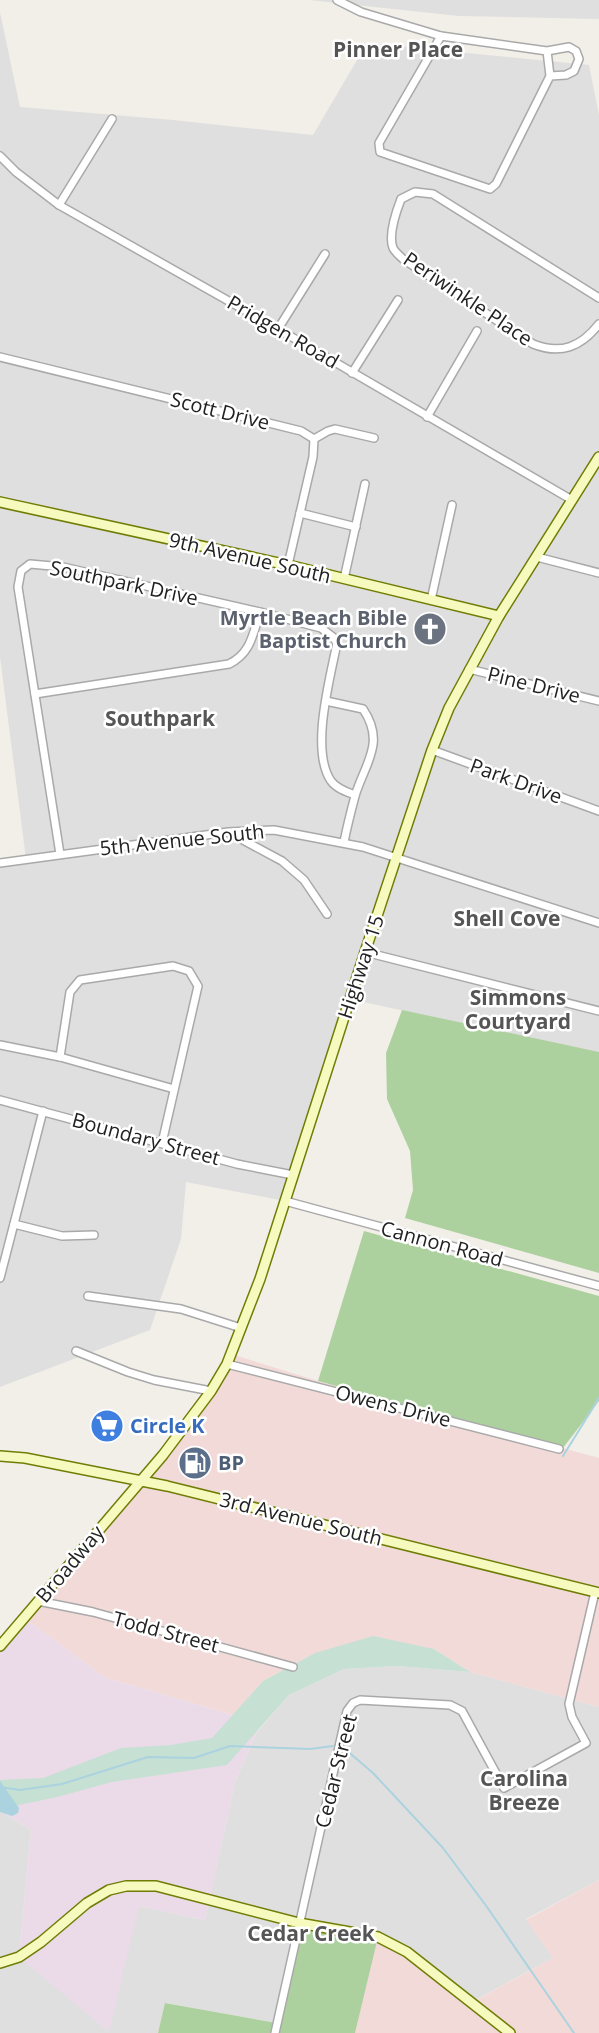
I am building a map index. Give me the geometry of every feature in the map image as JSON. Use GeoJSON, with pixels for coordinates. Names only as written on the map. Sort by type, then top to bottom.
{"type":"FeatureCollection","features":[{"type":"Feature","properties":{"kind":"main road","name":"Highway 15"},"geometry":{"type":"LineString","coordinates":[[140,1482],[211,1391],[227,1364],[242,1328],[432,750],[449,708],[499,616],[599,457]]}},
{"type":"Feature","properties":{"kind":"main road","name":"9th Avenue South"},"geometry":{"type":"LineString","coordinates":[[0,502],[288,565],[499,616]]}},
{"type":"Feature","properties":{"kind":"main road","name":"3rd Avenue South"},"geometry":{"type":"LineString","coordinates":[[0,1456],[25,1458],[166,1486],[597,1593]]}},
{"type":"Feature","properties":{"kind":"main road","name":"Broadway"},"geometry":{"type":"LineString","coordinates":[[0,1646],[140,1482]]}},
{"type":"Feature","properties":{"kind":"main road"},"geometry":{"type":"LineString","coordinates":[[0,1963],[19,1957],[41,1942],[87,1903],[109,1890],[126,1886],[156,1886],[299,1923],[378,1937],[407,1952],[510,2033]]}},
{"type":"Feature","properties":{"kind":"street"},"geometry":{"type":"LineString","coordinates":[[337,0],[361,12],[441,36],[547,51],[569,47],[576,51],[579,59],[574,71],[566,75],[550,76]]}},
{"type":"Feature","properties":{"kind":"street"},"geometry":{"type":"LineString","coordinates":[[441,36],[379,143],[380,152],[490,189],[496,184],[550,76],[547,51]]}},
{"type":"Feature","properties":{"kind":"street"},"geometry":{"type":"LineString","coordinates":[[59,205],[112,119]]}},
{"type":"Feature","properties":{"kind":"street","name":"Pridgen Road"},"geometry":{"type":"LineString","coordinates":[[0,156],[16,172],[59,205],[572,500]]}},
{"type":"Feature","properties":{"kind":"street","name":"Periwinkle Place"},"geometry":{"type":"LineString","coordinates":[[599,298],[433,194],[416,192],[401,199],[394,217],[392,235],[393,248],[403,259],[533,344],[557,350],[584,340],[599,324]]}},
{"type":"Feature","properties":{"kind":"street"},"geometry":{"type":"LineString","coordinates":[[278,329],[325,254]]}},
{"type":"Feature","properties":{"kind":"street"},"geometry":{"type":"LineString","coordinates":[[352,373],[398,300]]}},
{"type":"Feature","properties":{"kind":"street"},"geometry":{"type":"LineString","coordinates":[[427,417],[477,332]]}},
{"type":"Feature","properties":{"kind":"street","name":"Scott Drive"},"geometry":{"type":"LineString","coordinates":[[0,357],[301,431],[314,439]]}},
{"type":"Feature","properties":{"kind":"street"},"geometry":{"type":"LineString","coordinates":[[288,565],[313,457],[314,439],[335,429],[374,438]]}},
{"type":"Feature","properties":{"kind":"street"},"geometry":{"type":"LineString","coordinates":[[344,579],[365,484]]}},
{"type":"Feature","properties":{"kind":"street"},"geometry":{"type":"LineString","coordinates":[[431,600],[452,505]]}},
{"type":"Feature","properties":{"kind":"street"},"geometry":{"type":"LineString","coordinates":[[300,513],[356,527]]}},
{"type":"Feature","properties":{"kind":"street"},"geometry":{"type":"LineString","coordinates":[[537,557],[599,573]]}},
{"type":"Feature","properties":{"kind":"street","name":"Southpark Drive"},"geometry":{"type":"LineString","coordinates":[[60,854],[18,587],[21,571],[30,564],[63,567],[321,628],[337,643],[321,727],[325,766],[336,787],[355,795]]}},
{"type":"Feature","properties":{"kind":"street"},"geometry":{"type":"LineString","coordinates":[[35,694],[229,664],[241,658],[250,644],[260,612]]}},
{"type":"Feature","properties":{"kind":"street","name":"Pine Drive"},"geometry":{"type":"LineString","coordinates":[[470,669],[599,701]]}},
{"type":"Feature","properties":{"kind":"street"},"geometry":{"type":"LineString","coordinates":[[326,701],[363,709],[375,732],[373,750],[355,795],[344,842]]}},
{"type":"Feature","properties":{"kind":"street","name":"Park Drive"},"geometry":{"type":"LineString","coordinates":[[432,750],[599,811]]}},
{"type":"Feature","properties":{"kind":"street","name":"5th Avenue South"},"geometry":{"type":"LineString","coordinates":[[0,863],[228,832],[274,830],[344,842],[599,922]]}},
{"type":"Feature","properties":{"kind":"street"},"geometry":{"type":"LineString","coordinates":[[228,832],[282,861],[304,880],[327,914]]}},
{"type":"Feature","properties":{"kind":"street"},"geometry":{"type":"LineString","coordinates":[[365,952],[599,1011]]}},
{"type":"Feature","properties":{"kind":"street"},"geometry":{"type":"LineString","coordinates":[[60,1057],[70,992],[80,980],[173,966],[189,971],[198,986],[162,1143]]}},
{"type":"Feature","properties":{"kind":"street"},"geometry":{"type":"LineString","coordinates":[[0,1045],[60,1057],[174,1089]]}},
{"type":"Feature","properties":{"kind":"street","name":"Boundary Street"},"geometry":{"type":"LineString","coordinates":[[0,1100],[237,1164],[293,1175]]}},
{"type":"Feature","properties":{"kind":"street"},"geometry":{"type":"LineString","coordinates":[[0,1278],[43,1111]]}},
{"type":"Feature","properties":{"kind":"street","name":"Cannon Road"},"geometry":{"type":"LineString","coordinates":[[285,1201],[599,1286]]}},
{"type":"Feature","properties":{"kind":"street"},"geometry":{"type":"LineString","coordinates":[[14,1224],[62,1236],[94,1235]]}},
{"type":"Feature","properties":{"kind":"street"},"geometry":{"type":"LineString","coordinates":[[88,1296],[181,1309],[242,1328]]}},
{"type":"Feature","properties":{"kind":"street"},"geometry":{"type":"LineString","coordinates":[[76,1351],[154,1380],[211,1391]]}},
{"type":"Feature","properties":{"kind":"street","name":"Owens Drive"},"geometry":{"type":"LineString","coordinates":[[227,1364],[559,1449]]}},
{"type":"Feature","properties":{"kind":"street","name":"Cedar Street"},"geometry":{"type":"LineString","coordinates":[[275,2033],[347,1711],[353,1703],[360,1700],[450,1705],[462,1711],[504,1788],[586,1743],[572,1717],[569,1704],[597,1593]]}},
{"type":"Feature","properties":{"kind":"street","name":"Todd Street"},"geometry":{"type":"LineString","coordinates":[[38,1600],[93,1612],[293,1667]]}},
{"type":"Feature","properties":{"kind":"shaded area"},"geometry":{"type":"Polygon","coordinates":[[[309,0],[599,0],[599,19],[459,16],[309,0]]]}},
{"type":"Feature","properties":{"kind":"shaded area"},"geometry":{"type":"Polygon","coordinates":[[[0,12],[20,107],[313,135],[367,43],[589,65],[599,115],[599,1054],[350,999],[285,1201],[186,1182],[181,1239],[150,1330],[0,1387],[0,863],[26,859],[0,657],[0,12]]]}},
{"type":"Feature","properties":{"kind":"shaded area"},"geometry":{"type":"Polygon","coordinates":[[[231,1354],[318,1381],[599,1458],[599,1707],[470,1672],[434,1649],[315,1653],[263,1681],[233,1715],[106,1678],[24,1618],[140,1482],[227,1364],[231,1354]]]}},
{"type":"Feature","properties":{"kind":"shaded area"},"geometry":{"type":"Polygon","coordinates":[[[24,1618],[106,1678],[233,1715],[257,1732],[235,1782],[205,1920],[139,1906],[109,2032],[19,1957],[31,1830],[0,1811],[0,1646],[24,1618]]]}},
{"type":"Feature","properties":{"kind":"shaded area"},"geometry":{"type":"Polygon","coordinates":[[[397,1666],[470,1672],[599,1707],[599,1880],[526,1919],[553,1958],[468,2004],[277,2023],[166,2003],[158,2033],[0,2033],[0,1811],[31,1830],[19,1957],[139,1906],[205,1920],[235,1782],[257,1732],[289,1695],[344,1669],[397,1666]]]}},
{"type":"Feature","properties":{"kind":"shaded area"},"geometry":{"type":"Polygon","coordinates":[[[599,1880],[599,2033],[355,2033],[378,1937],[407,1952],[469,2004],[553,1958],[526,1920],[599,1880]]]}},
{"type":"Feature","properties":{"kind":"green space"},"geometry":{"type":"Polygon","coordinates":[[[402,1010],[599,1052],[599,1273],[405,1218],[413,1190],[410,1151],[387,1099],[386,1053],[402,1010]]]}},
{"type":"Feature","properties":{"kind":"green space"},"geometry":{"type":"Polygon","coordinates":[[[364,1231],[599,1296],[599,1401],[563,1448],[318,1381],[364,1231]]]}},
{"type":"Feature","properties":{"kind":"green space"},"geometry":{"type":"Polygon","coordinates":[[[373,1636],[434,1649],[470,1672],[397,1666],[344,1669],[289,1695],[227,1765],[112,1782],[5,1808],[0,1805],[0,1780],[43,1778],[121,1748],[171,1745],[212,1738],[263,1681],[315,1653],[373,1636]]]}},
{"type":"Feature","properties":{"kind":"green space"},"geometry":{"type":"Polygon","coordinates":[[[299,1923],[378,1937],[355,2033],[158,2033],[165,2003],[277,2023],[299,1923]]]}},
{"type":"Feature","properties":{"kind":"water"},"geometry":{"type":"Polygon","coordinates":[[[0,1781],[19,1808],[18,1813],[12,1816],[0,1812],[0,1781]]]}},
{"type":"Feature","properties":{"kind":"waterway"},"geometry":{"type":"LineString","coordinates":[[563,1456],[599,1398]]}},
{"type":"Feature","properties":{"kind":"waterway"},"geometry":{"type":"LineString","coordinates":[[0,1787],[20,1790],[62,1784],[148,1757],[194,1758],[230,1746],[310,1749],[333,1746]]}},
{"type":"Feature","properties":{"kind":"waterway"},"geometry":{"type":"LineString","coordinates":[[345,1749],[373,1773],[443,1848],[487,1907],[574,2033]]}},
{"type":"Feature","properties":{"kind":"place","name":"Myrtle Beach Bible Baptist Church"},"geometry":{"type":"Point","coordinates":[430,629]}},
{"type":"Feature","properties":{"kind":"place","name":"Circle K"},"geometry":{"type":"Point","coordinates":[107,1426]}},
{"type":"Feature","properties":{"kind":"place","name":"BP"},"geometry":{"type":"Point","coordinates":[195,1463]}},
{"type":"Feature","properties":{"kind":"district","name":"Pinner Place"},"geometry":{"type":"Point","coordinates":[398,50]}},
{"type":"Feature","properties":{"kind":"district","name":"Southpark"},"geometry":{"type":"Point","coordinates":[160,719]}},
{"type":"Feature","properties":{"kind":"district","name":"Shell Cove"},"geometry":{"type":"Point","coordinates":[507,919]}},
{"type":"Feature","properties":{"kind":"district","name":"Simmons Courtyard"},"geometry":{"type":"Point","coordinates":[518,1010]}},
{"type":"Feature","properties":{"kind":"district","name":"Carolina Breeze"},"geometry":{"type":"Point","coordinates":[524,1791]}},
{"type":"Feature","properties":{"kind":"district","name":"Cedar Creek"},"geometry":{"type":"Point","coordinates":[311,1934]}}]}
